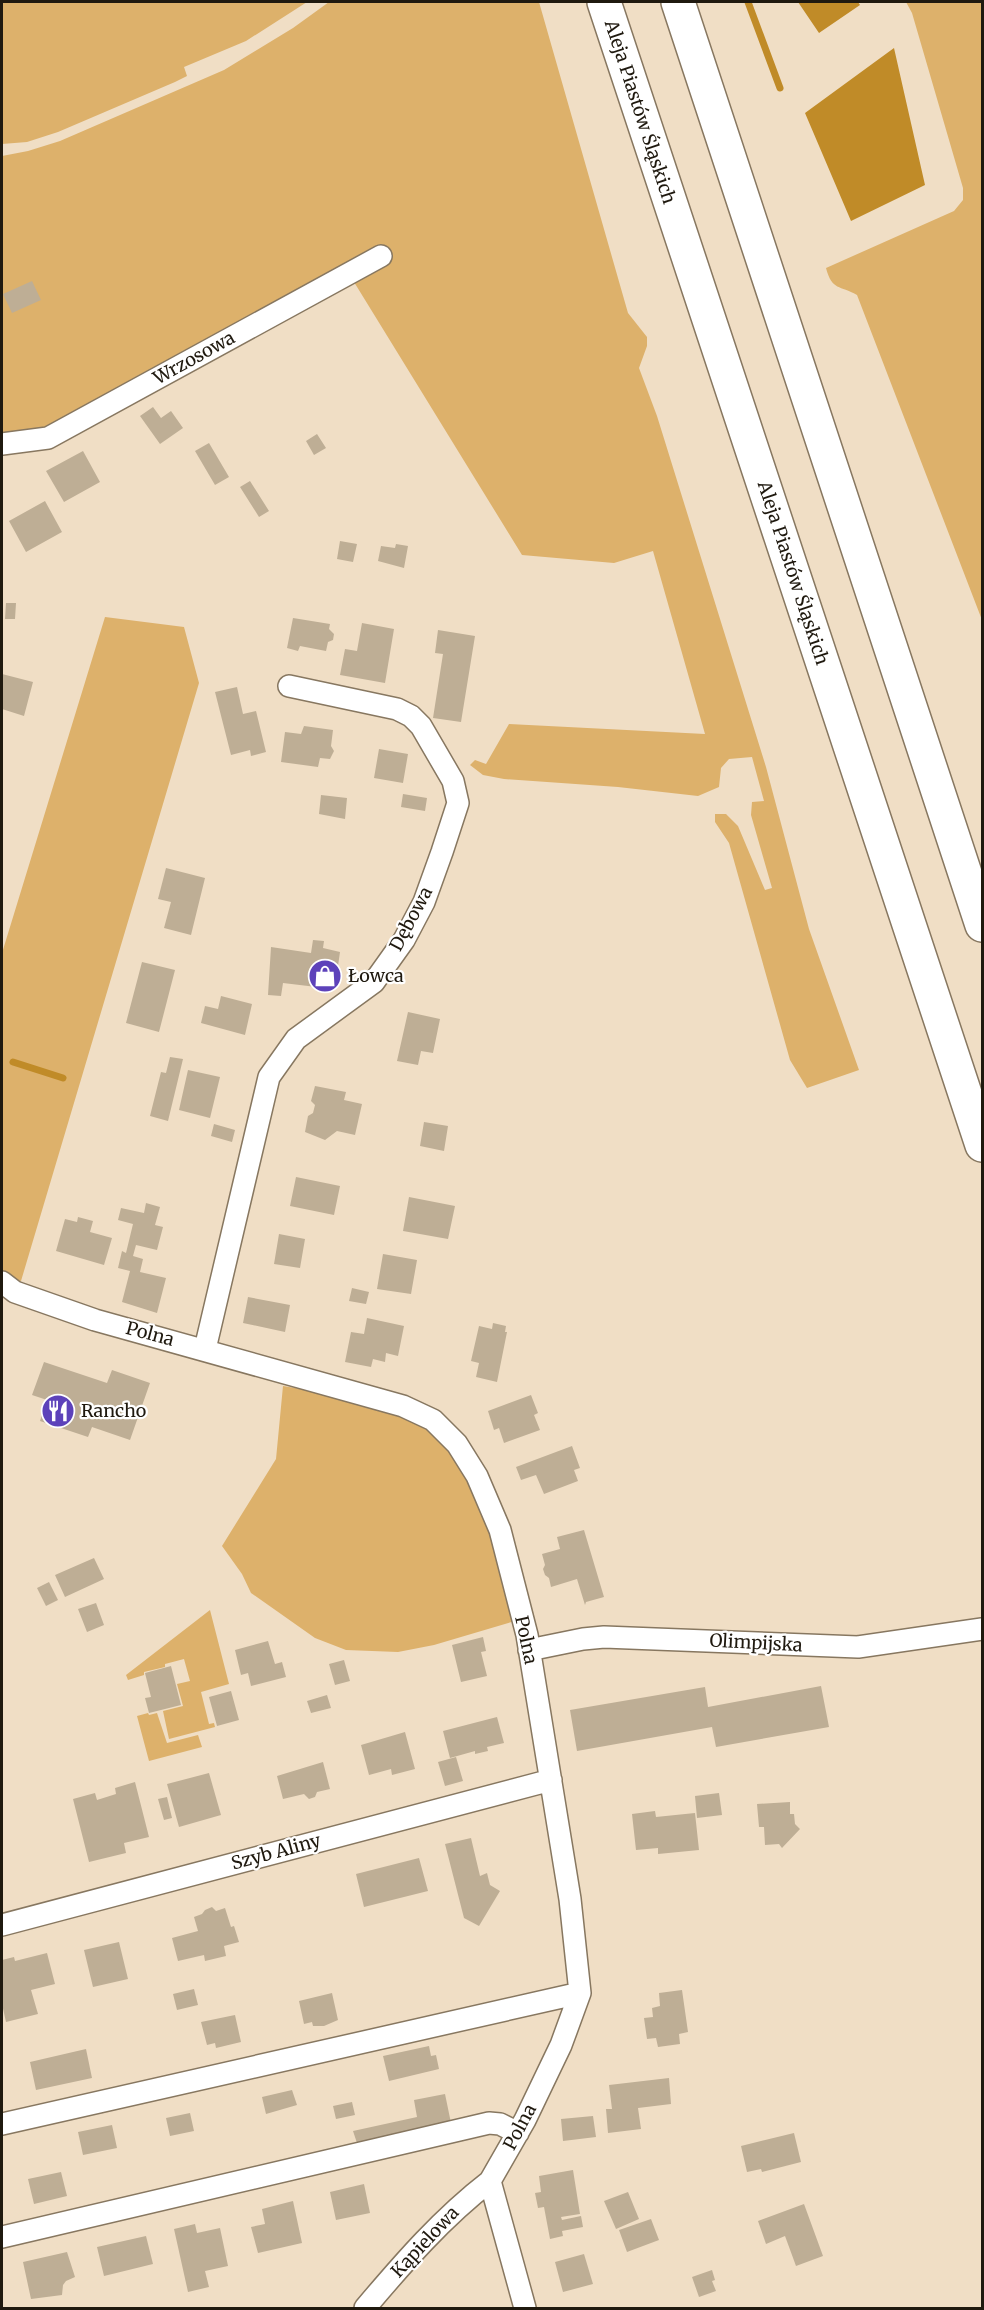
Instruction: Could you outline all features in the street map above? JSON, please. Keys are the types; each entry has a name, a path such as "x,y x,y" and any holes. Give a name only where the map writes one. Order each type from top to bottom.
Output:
{"highway":[{"name":"Aleja Piastów Śląskich","path":"604,2 982,1144"},
{"path":"678,2 982,926"}],"street":[{"name":"Wrzosowa","path":"2,444 48,438 381,256"},
{"name":"Dębowa","path":"205,1349 269,1077 296,1039 374,982 405,940 424,902 458,803 453,781 421,726 411,716 398,709 290,686"},
{"name":"Polna","path":"2,1282 15,1292 95,1320 404,1406 433,1420 457,1444 477,1476 500,1530 529,1650 570,1899 580,1993 561,2045 518,2133 490,2181"},
{"name":"Olimpijska","path":"529,1650 576,1640 604,1637 858,1647 982,1629"},
{"name":"Szyb Aliny","path":"2,1925 551,1780"},
{"path":"2,2124 580,1993"},
{"path":"2,2237 489,2123 500,2124 518,2133"},
{"path":"490,2181 525,2308"},
{"name":"Kąpielowa","path":"365,2308 422,2241 464,2201 490,2181"}],"shaded area":[{"path":"2,2 307,2 246,41 184,67 187,76 175,82 58,132 27,142 2,144"},
{"path":"329,2 539,2 628,313 647,337 647,346 639,368 657,416 766,767 809,929 859,1070 807,1088 790,1060 729,843 715,822 715,814 726,814 738,826 765,890 772,888 751,815 752,802 764,801 752,757 729,759 721,768 719,787 698,796 618,787 504,779 483,775 470,765 475,760 486,764 509,724 705,734 653,551 614,563 522,555 354,282 186,375 174,361 55,427 2,438 2,156 60,141 224,70 293,28"},
{"path":"798,2 858,2 860,5 819,33"},
{"path":"906,2 981,2 982,7 982,620 857,295 834,284 826,268 954,211 963,200 963,188 912,13"},
{"path":"894,48 925,185 851,221 805,113"},
{"path":"105,617 184,627 199,683 21,1281 11,1278 2,1270 2,953"},
{"path":"283,1386 331,1394 374,1407 428,1427 444,1442 461,1467 494,1538 515,1621 434,1645 398,1652 346,1650 315,1638 251,1593 242,1574 222,1546 276,1459"},
{"path":"210,1610 229,1684 201,1692 209,1724 214,1723 215,1727 169,1739 163,1711 183,1706 177,1684 190,1681 184,1659 165,1664 165,1667 144,1672 144,1675 128,1680 126,1675"},
{"path":"148,1713 149,1715 157,1713 167,1743 198,1735 202,1747 149,1761 137,1716"}],"building":[{"path":"32,281 41,300 12,313 3,294"},
{"path":"153,407 161,418 171,411 183,428 160,444 140,416"},
{"path":"317,434 326,448 314,455 306,441"},
{"path":"209,443 229,477 215,485 195,451"},
{"path":"83,451 100,482 64,502 46,471"},
{"path":"250,481 269,511 259,517 240,487"},
{"path":"45,501 62,532 26,552 9,521"},
{"path":"340,541 357,544 353,562 337,559"},
{"path":"396,544 408,546 404,568 378,561 381,546 395,548"},
{"path":"6,603 16,603 15,619 5,619"},
{"path":"293,618 330,624 329,629 334,634 333,640 328,642 326,651 300,646 298,651 287,648"},
{"path":"362,623 394,629 385,683 340,675 345,649 357,651"},
{"path":"438,630 475,636 461,722 433,718 443,654 435,653"},
{"path":"2,674 33,682 24,716 2,709"},
{"path":"237,687 243,714 256,711 266,752 251,756 250,750 231,755 215,692"},
{"path":"304,726 333,730 331,746 334,751 330,759 320,758 318,767 281,762 285,732 301,734"},
{"path":"379,749 408,754 403,783 374,778"},
{"path":"403,794 427,798 425,811 401,807"},
{"path":"321,795 347,798 345,819 319,814"},
{"path":"166,868 205,878 191,935 164,928 171,902 158,899"},
{"path":"313,940 324,941 323,948 340,952 336,980 325,988 283,983 281,996 268,995 271,947 311,953"},
{"path":"142,962 175,970 159,1032 126,1023"},
{"path":"221,996 252,1004 245,1035 201,1023 205,1006 218,1009"},
{"path":"408,1012 440,1019 433,1053 421,1051 418,1065 397,1061"},
{"path":"170,1057 183,1059 168,1121 150,1116 161,1072 166,1073"},
{"path":"188,1070 220,1077 210,1118 179,1110"},
{"path":"315,1086 346,1092 344,1100 362,1104 355,1135 337,1131 325,1140 305,1132 308,1116 313,1113 315,1105 311,1101"},
{"path":"424,1122 448,1126 444,1151 420,1146"},
{"path":"214,1124 235,1130 232,1142 211,1136"},
{"path":"296,1177 340,1186 334,1215 290,1206"},
{"path":"409,1197 455,1206 448,1239 403,1231"},
{"path":"146,1203 160,1207 155,1225 163,1227 157,1250 136,1245 133,1256 143,1259 140,1272 166,1278 157,1313 122,1302 130,1271 118,1268 122,1251 126,1253 133,1224 118,1220 121,1208 144,1213"},
{"path":"78,1217 93,1221 90,1232 112,1238 104,1265 56,1251 65,1219 77,1222"},
{"path":"279,1234 305,1239 300,1268 274,1264"},
{"path":"383,1254 417,1260 411,1294 377,1289"},
{"path":"352,1288 369,1292 366,1304 349,1301"},
{"path":"248,1297 290,1305 285,1332 243,1323"},
{"path":"367,1318 404,1326 398,1356 386,1353 385,1362 373,1359 371,1367 345,1362 351,1332 364,1334"},
{"path":"493,1323 506,1326 505,1332 507,1332 497,1382 476,1377 479,1363 471,1361 479,1326 492,1329"},
{"path":"44,1362 107,1383 112,1370 150,1383 130,1440 92,1427 88,1437 40,1421 47,1400 32,1395"},
{"path":"531,1395 538,1413 534,1415 540,1430 504,1443 499,1428 494,1430 488,1411"},
{"path":"572,1446 580,1468 574,1470 578,1481 544,1494 536,1475 521,1480 516,1467"},
{"path":"584,1530 604,1597 586,1602 585,1605 577,1579 551,1587 549,1578 543,1569 545,1565 542,1554 560,1549 557,1537"},
{"path":"94,1558 104,1579 65,1597 55,1575"},
{"path":"49,1582 58,1600 46,1606 37,1588"},
{"path":"96,1603 104,1625 87,1632 78,1609"},
{"path":"483,1637 486,1651 481,1652 487,1676 461,1682 452,1645"},
{"path":"268,1641 275,1664 282,1662 286,1677 251,1686 248,1673 241,1675 235,1650"},
{"path":"344,1660 350,1681 335,1685 329,1664"},
{"path":"171,1666 181,1705 149,1713 145,1698 151,1697 145,1673"},
{"path":"821,1686 829,1727 716,1747 712,1727 577,1751 570,1710 705,1687 708,1707"},
{"path":"231,1691 239,1720 217,1726 209,1697"},
{"path":"327,1695 331,1708 311,1713 307,1701"},
{"path":"497,1717 504,1743 487,1747 488,1751 475,1754 475,1751 450,1758 443,1731"},
{"path":"405,1732 415,1769 392,1775 391,1769 369,1775 361,1745"},
{"path":"456,1757 463,1781 445,1786 438,1762"},
{"path":"323,1762 330,1789 317,1792 315,1797 309,1799 304,1794 283,1799 277,1776"},
{"path":"209,1773 221,1815 179,1827 167,1784"},
{"path":"135,1782 149,1837 124,1843 126,1853 89,1862 73,1799 95,1793 97,1800 116,1794 115,1788"},
{"path":"719,1793 722,1815 697,1818 695,1796"},
{"path":"167,1797 172,1818 164,1820 158,1799"},
{"path":"790,1802 790,1814 794,1814 795,1824 800,1829 782,1848 779,1844 765,1845 764,1827 759,1827 757,1804"},
{"path":"655,1811 656,1817 695,1813 699,1850 658,1854 658,1848 636,1850 632,1814"},
{"path":"471,1838 480,1876 487,1873 490,1885 500,1891 479,1926 464,1918 445,1844"},
{"path":"419,1858 428,1891 364,1907 356,1874"},
{"path":"212,1907 216,1911 225,1908 239,1942 224,1946 226,1956 205,1961 204,1955 178,1961 172,1938 198,1931 194,1917"},
{"path":"119,1942 128,1979 93,1987 84,1950"},
{"path":"47,1953 55,1984 31,1990 38,2014 6,2022 2,2004 2,1960 14,1957 15,1961"},
{"path":"194,1989 198,2005 177,2010 173,1994"},
{"path":"682,1990 688,2032 679,2034 680,2044 658,2047 656,2038 647,2039 644,2018 653,2017 652,2008 660,2006 659,1993"},
{"path":"332,1993 338,2020 324,2026 313,2026 312,2022 304,2024 299,2001"},
{"path":"235,2015 241,2042 216,2048 215,2043 207,2045 201,2022"},
{"path":"429,2046 431,2056 436,2055 439,2069 389,2081 383,2056"},
{"path":"86,2049 92,2078 36,2090 30,2062"},
{"path":"669,2078 671,2104 638,2108 641,2129 608,2133 606,2109 612,2109 609,2085"},
{"path":"292,2090 297,2105 266,2114 262,2097"},
{"path":"445,2094 451,2123 357,2143 353,2131 417,2117 414,2100"},
{"path":"352,2102 355,2115 336,2119 333,2106"},
{"path":"190,2113 194,2131 170,2136 166,2118"},
{"path":"593,2116 596,2137 563,2141 561,2119"},
{"path":"112,2125 117,2148 83,2155 78,2132"},
{"path":"794,2133 801,2162 762,2172 761,2169 747,2172 741,2146"},
{"path":"573,2170 580,2214 561,2217 562,2220 581,2216 583,2227 562,2231 563,2236 550,2239 544,2207 538,2208 535,2193 541,2192 539,2176"},
{"path":"61,2172 67,2196 34,2204 28,2179"},
{"path":"364,2184 370,2213 336,2220 330,2192"},
{"path":"628,2192 639,2219 616,2229 604,2201"},
{"path":"293,2201 302,2243 258,2253 251,2227 265,2224 262,2209"},
{"path":"804,2204 823,2256 796,2266 785,2236 766,2244 758,2221"},
{"path":"651,2219 659,2240 627,2252 619,2230"},
{"path":"195,2224 197,2233 220,2228 228,2266 205,2271 209,2287 188,2292 174,2229"},
{"path":"146,2236 153,2264 104,2276 97,2247"},
{"path":"67,2252 75,2277 63,2285 62,2295 31,2299 23,2262"},
{"path":"584,2254 593,2284 563,2292 555,2262"},
{"path":"712,2270 715,2280 712,2281 716,2291 699,2297 692,2277"}],"waterway":[{"path":"748,2 780,88"},
{"path":"13,1062 63,1078"}],"place":[{"name":"Łowca","path":"325,976"},
{"name":"Rancho","path":"58,1411"}]}
